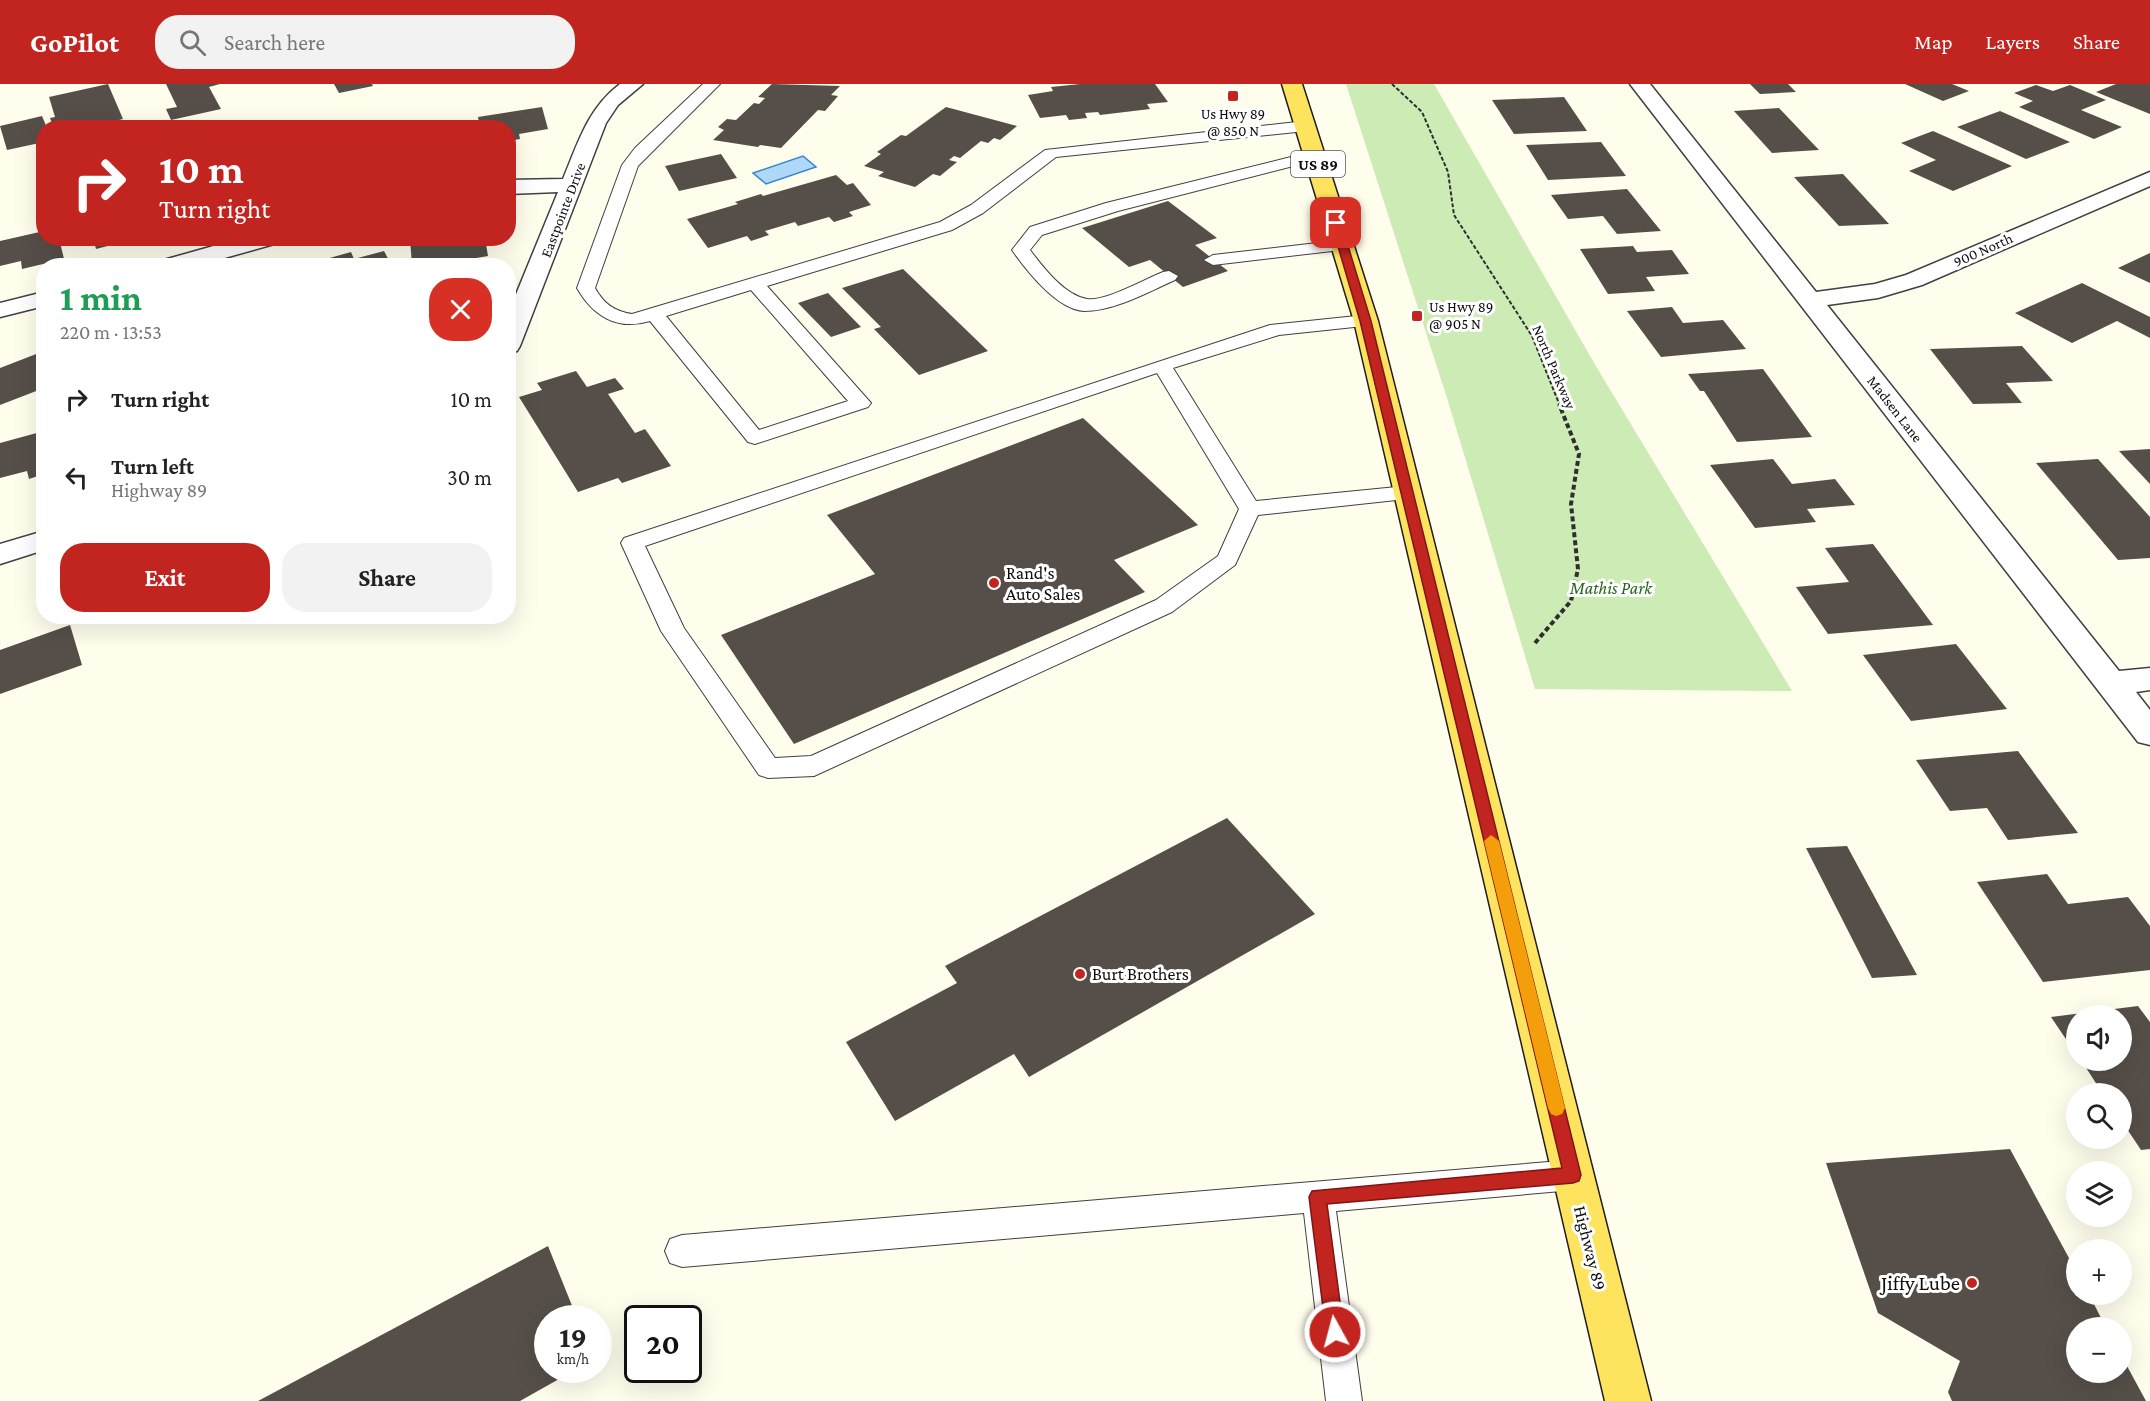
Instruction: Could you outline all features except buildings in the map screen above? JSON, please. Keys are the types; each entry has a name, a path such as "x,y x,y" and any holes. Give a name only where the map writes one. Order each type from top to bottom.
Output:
{"main road":[{"name":"Highway 89","path":"1292,84 1365,321 1628,1401"}],"street":[{"name":"Eastpointe Drive","path":"516,326 602,113 610,101 633,84"},
{"name":"Madsen Lane","path":"1640,84 2150,733"},
{"name":"900 North","path":"1809,300 1878,291 1914,280 2150,178"},
{"path":"516,187 573,184"},
{"path":"197,258 241,246"},
{"path":"0,310 36,301"},
{"path":"0,554 36,543"},
{"path":"2110,683 2150,679"}],"lane":[{"path":"712,84 630,165 586,288 595,306 608,315 633,320 946,226 977,209 1051,153 1306,126"},
{"path":"1169,276 1112,300 1084,305 1049,286 1021,250 1036,231 1245,171 1315,156"},
{"path":"1213,260 1343,245"},
{"path":"654,314 755,438 861,403 755,284"},
{"path":"1250,509 1227,560 1164,606 814,766 768,768 673,631 632,543 1162,365 1277,329 1365,321"},
{"path":"1162,365 1250,509"},
{"path":"1250,509 1407,493"},
{"path":"681,1251 1573,1175"},
{"path":"1318,1197 1344,1401 1333,1401"}],"path":[{"name":"North Parkway","path":"1392,84 1422,112 1448,172 1454,215 1532,336 1579,454 1572,504 1578,569 1571,601 1535,643"}],"green space":[{"name":"Mathis Park","path":"1346,84 1434,84 1597,368 1792,691 1535,689 1447,398"}],"water":[{"path":"803,156 816,167 766,184 753,173"}],"slow traffic":[{"path":"1491,841 1556,1108"}],"place":[{"name":"Us Hwy 89 @ 850 N","path":"1233,96"},
{"name":"Us Hwy 89 @ 905 N","path":"1417,316"},
{"name":"Rand's Auto Sales","path":"994,583"},
{"name":"Burt Brothers","path":"1080,974"},
{"name":"Jiffy Lube","path":"1972,1283"}],"route":[{"path":"1335,1332 1318,1197 1573,1175 1365,321 1336,223"}]}
